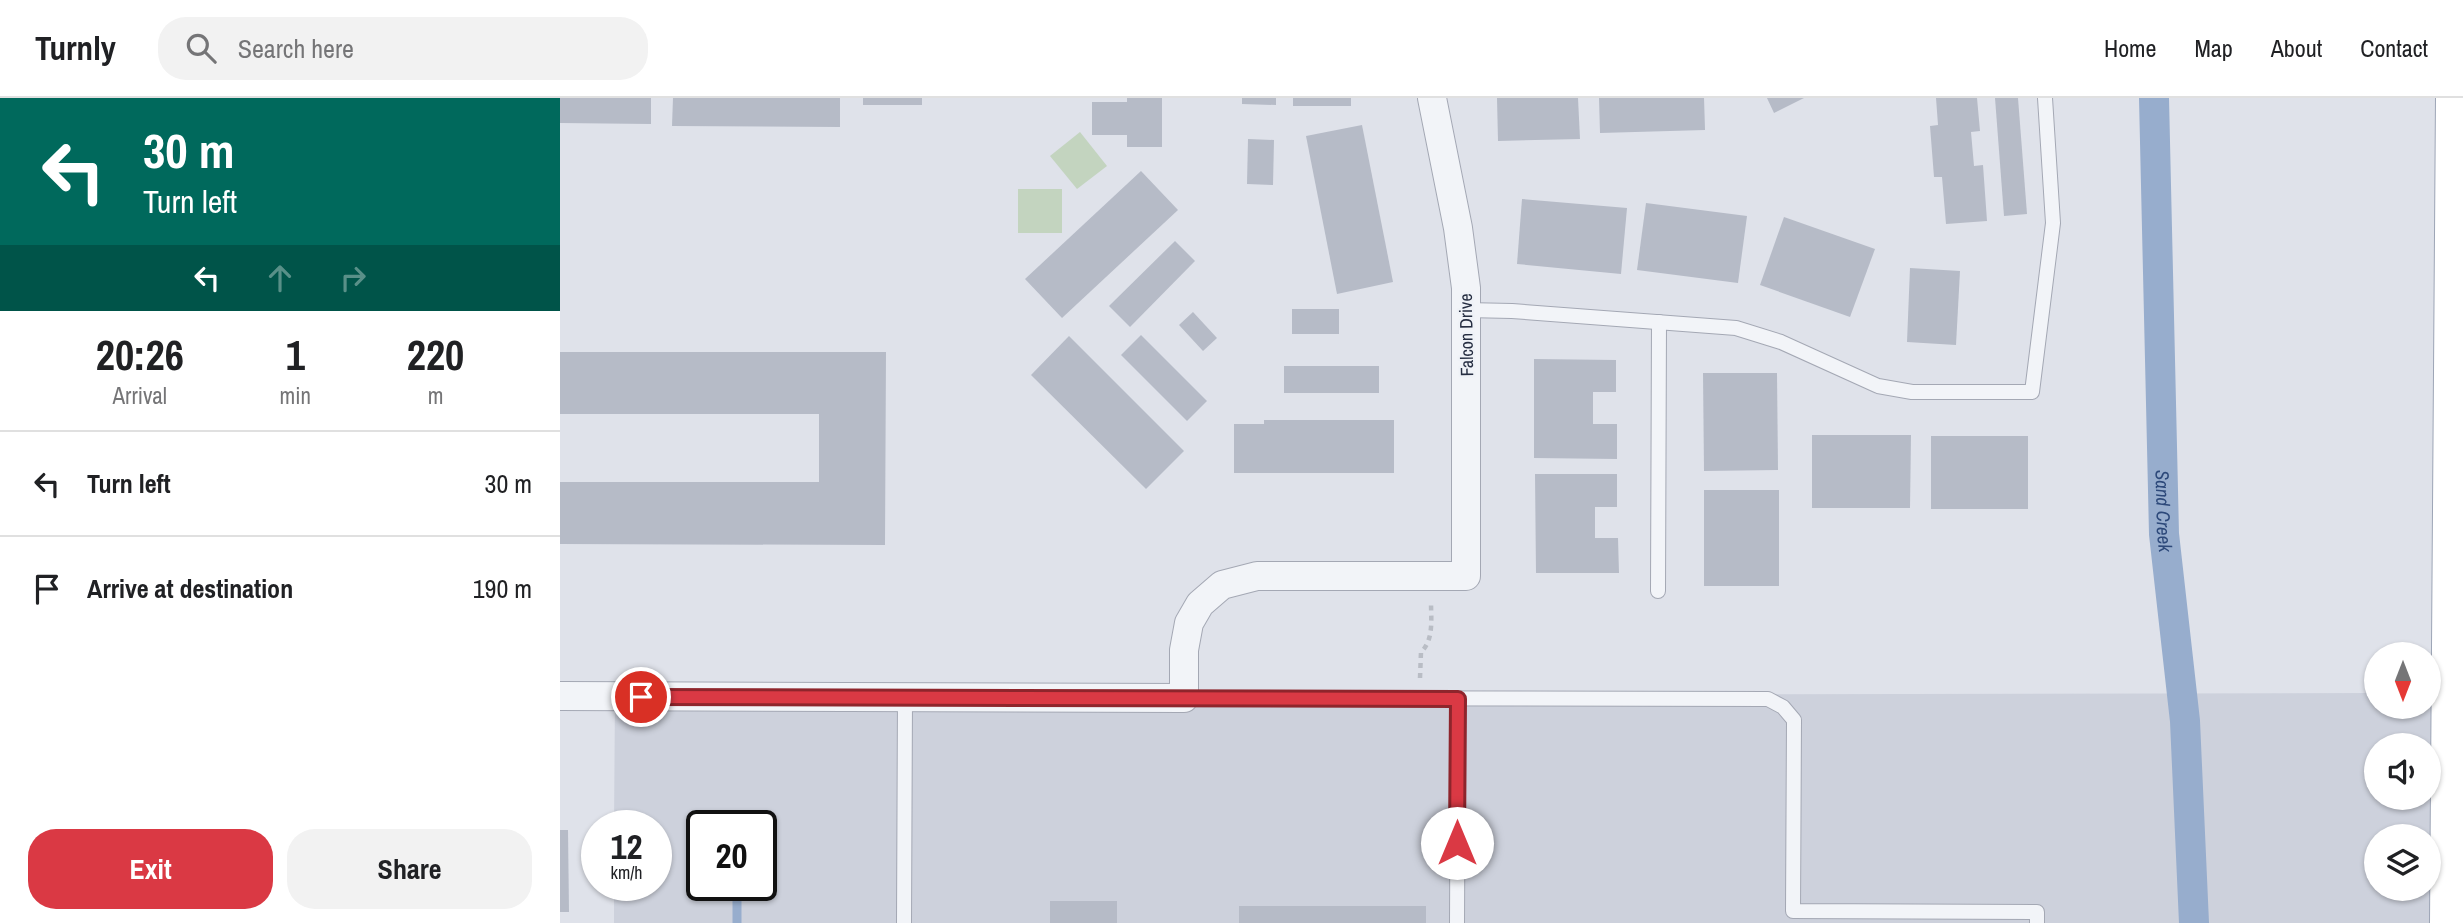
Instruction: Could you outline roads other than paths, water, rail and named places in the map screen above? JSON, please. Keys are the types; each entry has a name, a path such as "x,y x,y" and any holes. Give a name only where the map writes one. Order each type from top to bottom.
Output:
{"main road":[{"path":"2449,923 2458,307 2455,98"}],"street":[{"name":"Falcon Drive","path":"1184,698 1184,650 1189,623 1200,604 1222,585 1257,576 1465,576 1466,310 1458,228 1432,98"},
{"path":"560,696 1184,698"}],"lane":[{"path":"1466,310 1512,310 1736,328 1781,342 1878,386 1912,392 2032,392 2053,223 2045,98"},
{"path":"1658,591 1659,322"},
{"path":"904,923 905,697"},
{"path":"1184,698 1768,699 1783,707 1794,720 1793,911 2037,912 2037,923"},
{"path":"1457,923 1458,699"}],"waterway":[{"name":"Sand Creek","path":"2154,98 2164,534 2185,721 2194,923"},
{"path":"737,901 737,923"}]}
